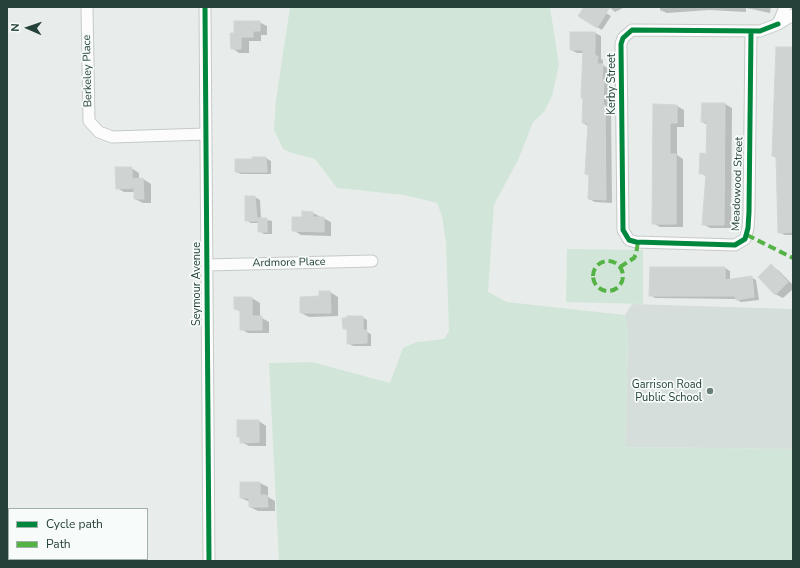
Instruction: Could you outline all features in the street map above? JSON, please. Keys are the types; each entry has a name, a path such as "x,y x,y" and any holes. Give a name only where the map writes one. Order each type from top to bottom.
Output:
{"street":[{"name":"Berkeley Place","path":"88,7 89,121 99,132 112,137 206,134"},
{"name":"Seymour Avenue","path":"205,7 210,561"},
{"path":"778,24 785,7"},
{"path":"778,24 793,15"},
{"name":"Kerby Street","path":"626,236 623,230 621,44 623,38 632,30 751,31 768,29 778,24"},
{"name":"Meadowood Street","path":"626,236 629,240 636,242 735,245 745,239 748,228 749,212 751,31"},
{"name":"Ardmore Place","path":"207,264 372,261"}],"shaded area":[{"name":"Garrison Road Public School","path":"632,304 793,309 793,449 625,447 628,334 625,315"}],"green space":[{"path":"290,7 550,7 559,65 552,96 544,112 533,122 519,158 494,205 488,292 507,302 625,315 628,334 625,447 793,449 793,561 279,561 269,363 312,362 390,383 403,348 417,342 444,339 449,331 446,242 442,216 437,203 405,195 337,188 315,159 283,149 274,130 276,100"},
{"path":"567,249 643,250 643,304 566,302"}],"building":[{"path":"584,7 610,7 597,28 578,16"},
{"path":"234,21 260,21 260,31 253,31 253,37 241,37 241,49 231,49 230,33 234,33"},
{"path":"570,32 595,32 595,56 598,56 597,64 603,64 602,80 604,80 603,105 605,105 606,200 588,199 589,175 585,174 588,123 582,123 583,98 581,98 583,50 570,50"},
{"path":"776,47 793,47 793,232 778,233 776,156 772,156"},
{"path":"702,103 725,103 724,225 702,225 706,174 699,174 700,153 706,154 707,122 701,122"},
{"path":"653,104 677,105 677,123 670,123 670,154 676,154 676,224 652,224"},
{"path":"252,157 266,157 267,172 235,172 235,159 253,159"},
{"path":"115,167 132,167 132,179 143,178 144,199 134,199 134,188 116,189"},
{"path":"245,196 255,196 257,221 245,221"},
{"path":"302,211 313,212 313,217 324,217 324,232 292,231 292,217 302,217"},
{"path":"258,218 267,218 267,232 258,232"},
{"path":"771,264 788,282 775,295 758,277"},
{"path":"650,267 725,267 725,280 752,276 754,297 736,300 735,296 649,296"},
{"path":"319,291 330,291 331,313 300,313 300,297 319,296"},
{"path":"234,297 252,297 252,316 262,316 262,330 240,330 240,310 234,309"},
{"path":"347,316 363,316 363,330 367,330 367,343 347,344 347,329 343,329 342,318 347,318"},
{"path":"237,420 259,420 259,442 240,443 240,437 237,437"},
{"path":"240,482 260,482 260,495 267,495 268,507 249,507 249,498 240,498"}],"marked path":[{"path":"747,235 793,258"},
{"path":"620,267 634,258 638,242"},
{"path":"608,261 619,265 623,276 619,287 608,291 597,287 593,276 597,265 608,261"}],"cycle path":[{"path":"205,7 209,561"},
{"path":"751,31 749,212 748,228 745,239 735,245 636,242 629,240 623,230 621,44 623,38 632,30 760,31 778,24"}],"place":[{"name":"Garrison Road Public School","path":"710,391"}]}
